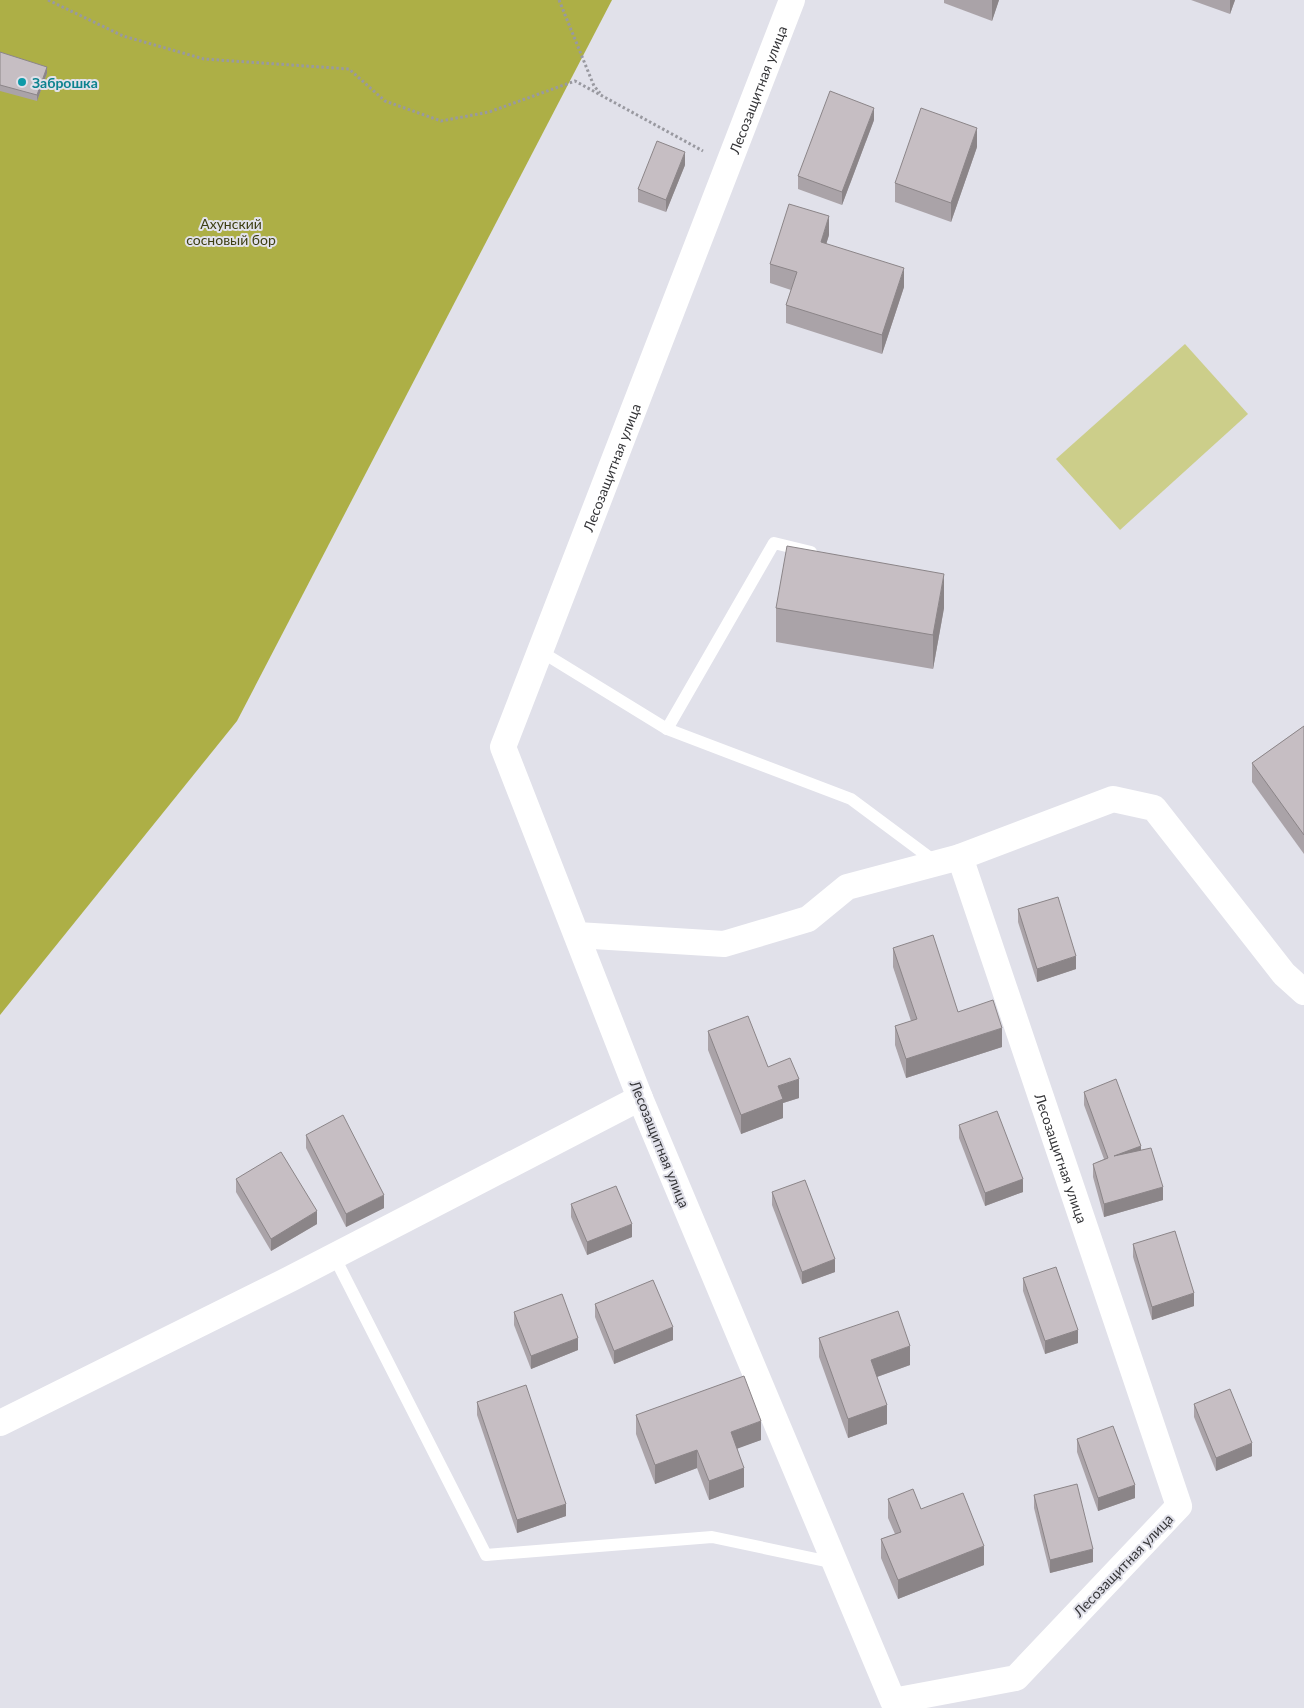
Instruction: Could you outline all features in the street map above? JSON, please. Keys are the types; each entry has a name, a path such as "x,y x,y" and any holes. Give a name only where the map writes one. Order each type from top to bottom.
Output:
{"street":[{"name":"Лесозащитная улица","path":"792,0 503,746 640,1098 893,1705 1016,1678 1180,1506 948,860"},
{"path":"577,935 724,944 808,919 848,887 948,860 1113,799 1154,808 1284,974 1304,992"},
{"path":"0,1423 334,1256 640,1098"}],"lane":[{"path":"667,729 774,543 820,554"},
{"path":"540,651 667,729 852,799 948,860"},
{"path":"334,1256 486,1555 712,1537 835,1563"}],"path":[{"path":"48,0 123,36 204,60 348,69 385,101 441,121 489,112 575,81 728,165"},
{"path":"559,0 594,86 602,96"}],"green space":[{"name":"Ахунский сосновый бор","path":"0,0 612,0 237,721 0,1015"},
{"path":"1185,344 1248,414 1120,530 1056,459"}],"building":[{"name":"Заброшка","path":"0,52 47,67 37,95 0,85"},
{"path":"830,91 874,108 842,192 798,176"},
{"path":"921,108 977,128 951,203 895,183"},
{"path":"657,141 685,152 666,200 638,189"},
{"path":"789,204 829,216 821,242 904,268 882,335 786,305 797,272 770,264"},
{"path":"787,546 944,574 933,635 776,608"},
{"path":"1304,726 1304,835 1252,763"},
{"path":"1058,897 1076,956 1037,969 1018,909"},
{"path":"933,935 958,1012 993,1000 1002,1028 906,1059 895,1026 917,1019 893,948"},
{"path":"748,1016 768,1067 790,1058 799,1079 778,1086 783,1099 741,1115 708,1031"},
{"path":"1116,1079 1141,1146 1114,1156 1151,1148 1163,1187 1104,1204 1093,1164 1108,1158 1084,1092"},
{"path":"997,1111 1023,1179 985,1193 959,1125"},
{"path":"343,1115 384,1195 346,1214 306,1135"},
{"path":"281,1152 317,1211 271,1239 236,1179"},
{"path":"805,1180 835,1259 802,1272 772,1192"},
{"path":"616,1186 632,1224 587,1242 571,1204"},
{"path":"1175,1231 1194,1293 1152,1307 1133,1244"},
{"path":"1056,1267 1078,1330 1045,1341 1023,1278"},
{"path":"653,1280 673,1327 614,1351 595,1304"},
{"path":"562,1294 578,1338 531,1356 514,1312"},
{"path":"898,1311 910,1346 871,1360 887,1405 848,1419 819,1338"},
{"path":"744,1376 761,1421 731,1432 744,1468 709,1481 697,1450 655,1465 636,1415"},
{"path":"526,1385 566,1504 517,1520 477,1402"},
{"path":"1230,1389 1252,1443 1216,1458 1194,1404"},
{"path":"1113,1426 1135,1485 1098,1498 1077,1439"},
{"path":"1077,1484 1093,1549 1050,1560 1034,1495"},
{"path":"913,1489 921,1509 963,1493 984,1546 898,1580 881,1539 901,1532 888,1499"}],"place":[{"name":"Заброшка","path":"22,82"}]}
